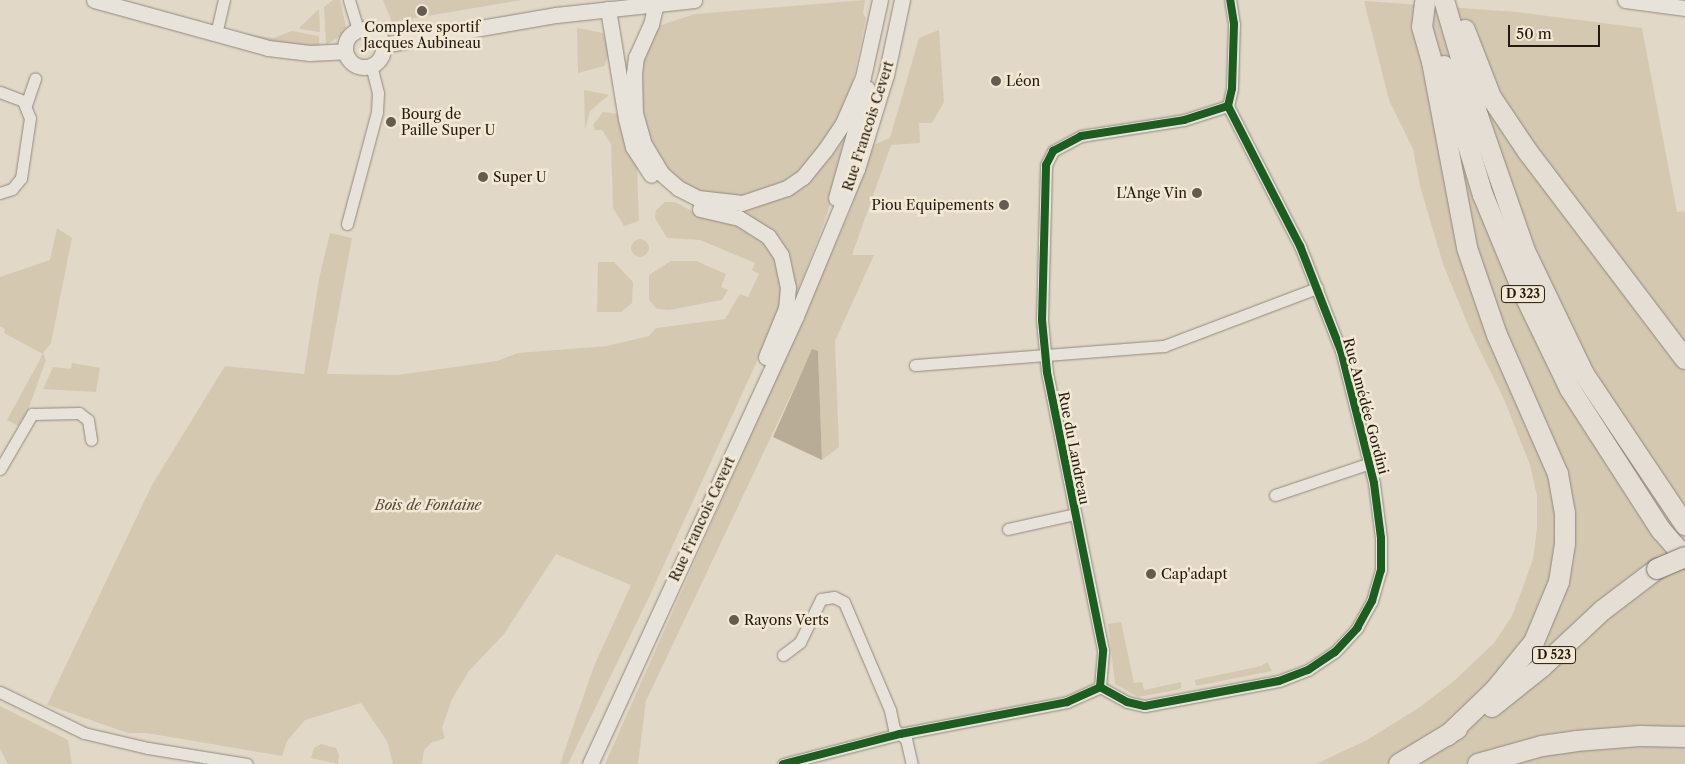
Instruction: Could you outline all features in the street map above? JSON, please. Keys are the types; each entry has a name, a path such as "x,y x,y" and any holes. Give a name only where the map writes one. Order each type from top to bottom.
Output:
{"highway":[{"path":"1447,736 1495,690 1534,642 1559,582 1565,544 1565,512 1554,465 1497,335 1467,248 1432,62 1422,27 1434,1 1460,16 1491,97 1528,152 1685,359"},
{"name":"D 323","path":"1434,1 1478,116 1525,251 1584,374 1685,525"},
{"name":"D 323","path":"1434,1 1483,195 1524,294 1570,389 1661,530 1685,558"},
{"name":"D 523","path":"1399,764 1494,706 1542,667 1602,610 1657,569 1685,558"},
{"path":"1478,764 1542,746 1576,741 1640,736 1685,737"}],"street":[{"path":"94,0 119,3 216,34 296,52 345,51"},
{"path":"216,34 224,0"},
{"path":"349,0 358,30"},
{"path":"382,45 608,9 694,0"},
{"path":"1230,0 1234,24"},
{"path":"1228,106 1232,88 1234,24 1239,0"},
{"path":"1625,0 1685,8"},
{"path":"656,4 634,73 635,114 644,144 662,174 678,188 698,198 719,203 742,203 771,196 787,188 816,163 855,98 889,5"},
{"name":"Rue Francois Cevert","path":"590,763 755,404 857,170 886,75 889,5"},
{"path":"608,9 626,119 642,163 672,196 698,208 739,218 768,236 781,255 788,287 786,308 762,367 755,404"},
{"path":"358,30 374,32 382,45 381,56 371,65 355,65 345,51 348,37 358,30"},
{"path":"346,224 378,112 378,93 371,65"},
{"path":"0,193 16,186 22,174 30,118 26,105 35,78"},
{"path":"0,92 26,105"},
{"name":"Rue Amédée Gordini","path":"1100,687 1133,704 1145,706 1279,681 1308,670 1335,652 1357,628 1372,601 1381,570 1381,538 1370,463 1341,351 1297,241 1228,106"},
{"name":"Rue du Landreau","path":"1100,687 1103,650 1075,514 1046,355 1042,320 1046,165 1053,151 1081,136 1184,120 1228,106"},
{"path":"915,365 1164,346 1317,288"},
{"path":"0,469 28,418 36,413 83,414 89,424 91,440"},
{"name":"Rue Amédée Gordini","path":"1275,495 1370,463"},
{"name":"Rue du Landreau","path":"1008,529 1075,514"},
{"path":"783,655 800,642 822,599 834,597 844,602 890,710 894,729 906,739 912,764"},
{"path":"783,764 900,734 1067,702 1100,687"},
{"path":"0,692 84,733 157,749 247,764"}],"green space":[{"path":"333,0 340,0 346,27 342,35 326,45 324,7"},
{"name":"Complexe sportif Jacques Aubineau","path":"383,0 522,0 392,22"},
{"path":"865,0 863,14 866,18 848,105 812,163 767,194 717,198 684,185 657,159 643,125 640,61 658,26 695,14"},
{"path":"1364,1 1517,12 1642,28 1677,212 1685,211 1685,764 1316,764 1367,740 1420,707 1454,681 1494,643 1511,618 1523,587 1533,559 1537,528 1537,496 1530,465 1504,399 1471,332 1443,264 1420,186 1413,149 1389,100"},
{"path":"319,9 320,32 300,29 300,27"},
{"path":"577,28 603,33 610,51 604,66 578,73"},
{"path":"939,30 944,102 932,123 919,123 920,143 891,145 852,255 874,255 835,341 839,447 822,460 818,351 812,350 646,701 638,764 605,764 850,211 873,145 890,138 919,38"},
{"path":"292,31 319,36 319,46 281,44 236,32 273,38"},
{"path":"584,90 609,95 590,111 585,130"},
{"path":"603,112 618,114 637,165 639,221 624,226 613,208 611,144 602,130 595,130 593,125"},
{"path":"847,125 854,129 824,223 798,291 794,292 791,266 729,210 781,197"},
{"name":"Bois de Fontaine","path":"665,202 675,202 692,211 736,221 763,239 778,264 782,280 779,313 650,595 568,764 560,764 594,666 631,585 556,554 504,634 469,671 452,699 442,728 445,738 431,743 424,750 422,764 393,764 387,741 361,703 305,720 287,741 282,756 146,733 128,733 47,705 152,485 225,366 304,374 319,279 330,233 352,238 327,374 398,375 497,361 518,353 607,346 649,336 656,328 725,319 740,294 748,297 759,274 752,270 755,263 700,240 667,238 655,218 656,210"},
{"path":"57,228 72,238 51,343 43,353 46,360 28,410 18,426 7,420 43,354 4,333 5,329 0,326 0,277 50,260"},
{"path":"640,239 646,242 649,248 646,254 640,257 634,254 631,248 634,242"},
{"path":"671,261 696,261 726,274 721,287 728,290 722,300 669,310 657,309 649,300 649,275"},
{"path":"598,262 614,262 633,282 632,303 621,312 597,312"},
{"path":"72,363 100,368 96,392 43,389 53,367 71,369"},
{"path":"1121,622 1134,683 1142,682 1144,690 1181,682 1181,689 1138,697 1115,684 1108,624"},
{"path":"1267,662 1272,671 1196,686 1195,680 1261,666"},
{"path":"0,706 68,740 72,764 8,764 0,749"},
{"path":"321,744 336,748 339,755 338,764 311,758 314,748"}],"shaded area":[{"path":"812,349 818,351 822,460 773,437"}],"cycle path":[{"path":"783,764 900,734 1067,702 1100,687 1103,650 1047,372 1042,320 1046,165 1053,151 1081,136 1184,120 1228,106 1232,88 1234,24 1230,0"},
{"path":"1100,687 1127,702 1145,706 1279,681 1308,670 1335,652 1357,628 1372,601 1381,570 1381,538 1374,483 1341,351 1300,246 1228,106"}],"place":[{"name":"Complexe sportif Jacques Aubineau","path":"422,11"},
{"name":"Léon","path":"996,81"},
{"name":"Bourg de Paille Super U","path":"391,122"},
{"name":"Super U","path":"483,177"},
{"name":"L'Ange Vin","path":"1197,193"},
{"name":"Piou Equipements","path":"1004,205"},
{"name":"Cap'adapt","path":"1151,574"},
{"name":"Rayons Verts","path":"734,620"}]}
